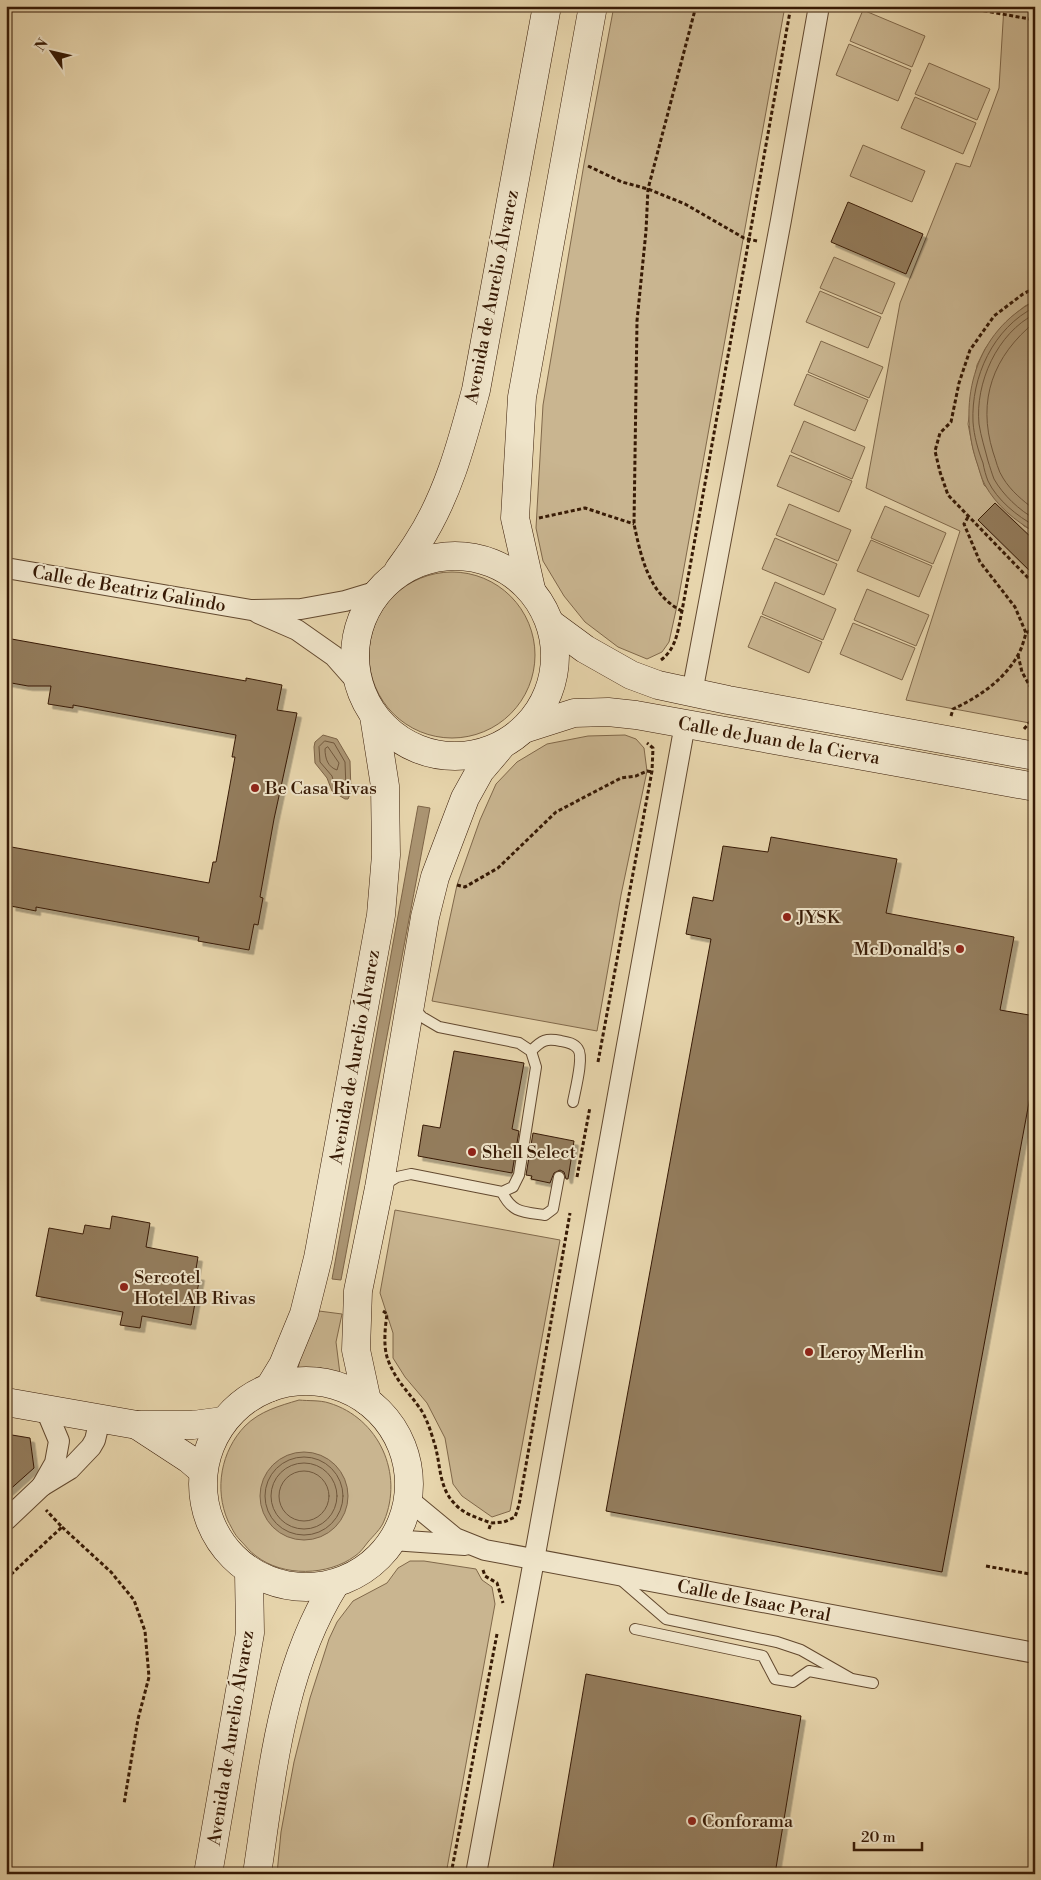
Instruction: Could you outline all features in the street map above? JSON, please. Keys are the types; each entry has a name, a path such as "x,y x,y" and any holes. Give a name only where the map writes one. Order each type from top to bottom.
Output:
{"main road":[{"name":"Avenida de Aurelio Álvarez","path":"357,682 357,631 365,610 419,541 437,508 460,448 476,390 547,6"},
{"path":"531,590 515,518 522,397 593,6"},
{"path":"368,1401 356,1350 358,1291 379,1188 426,917 435,877 465,798 480,772 502,745 524,729 543,705 554,674 551,624 531,590 508,569 475,557 427,559 387,582"},
{"name":"Calle de Juan de la Cierva","path":"551,624 585,649 643,680 692,694 1035,756"},
{"path":"357,682 374,716 397,739 412,747 440,756 474,754 502,745"},
{"name":"Calle de Juan de la Cierva","path":"524,729 574,713 608,712 636,714 1035,787"},
{"name":"Avenida de Aurelio Álvarez","path":"269,1388 283,1365 304,1314 318,1258 382,915 386,855 385,786 374,716"},
{"path":"313,1381 331,1384 350,1390 368,1401 388,1420 402,1444 409,1472 409,1500 401,1527 386,1551 365,1570 335,1584 309,1588 278,1585 249,1572 227,1553 212,1528 203,1501 203,1472 208,1451 223,1421 247,1399 269,1388 295,1382 313,1381"},
{"path":"6,1402 137,1425 193,1425 223,1421"},
{"path":"137,1425 189,1459 203,1472"},
{"name":"Avenida de Aurelio Álvarez","path":"208,1874 250,1633 249,1572"},
{"path":"257,1874 275,1758 286,1704 301,1652 324,1602 335,1584"}],"street":[{"path":"692,694 819,6"},
{"name":"Calle de Beatriz Galindo","path":"6,568 251,610 301,609 345,601 387,582"},
{"name":"Calle de Beatriz Galindo","path":"251,610 297,630 334,656 357,682"},
{"path":"476,1874 686,724"},
{"path":"37,1491 55,1463 58,1441 46,1410"},
{"path":"6,1520 37,1491 70,1469 92,1447 100,1419"},
{"name":"Calle de Isaac Peral","path":"409,1500 455,1538 480,1548"},
{"name":"Calle de Isaac Peral","path":"392,1540 436,1542 480,1548 616,1576 1035,1653"}],"lane":[{"path":"379,1188 397,1177 411,1174 502,1192 513,1187 519,1175 536,1067 530,1051 519,1043 438,1027 422,1017 412,1005"},
{"path":"530,1051 540,1042 549,1038 572,1043 579,1049 580,1058 573,1102"},
{"path":"502,1192 508,1204 522,1212 545,1215 553,1209 559,1178"},
{"path":"616,1576 666,1619 777,1642 801,1650 850,1678"},
{"path":"635,1629 763,1656 775,1679 793,1682 809,1671 873,1683"}],"path":[{"path":"690,612 682,611 656,590 647,572 639,548 634,524 637,321 648,189 696,6"},
{"path":"643,680 649,666 663,659 671,651 676,640 791,6"},
{"path":"958,6 1035,20"},
{"path":"584,164 622,182 648,189 685,204 744,238 758,241"},
{"path":"1035,288 1023,294 994,316 970,350 959,383 951,422 940,433 935,451 948,495 1035,586"},
{"path":"532,520 584,508 634,524"},
{"path":"951,716 953,709 995,684 1018,655 1026,632 1015,607 980,562 964,524 968,517"},
{"path":"1026,632 1035,628"},
{"path":"1018,655 1022,672 1035,695"},
{"path":"598,1064 652,772 652,748 636,729 636,714"},
{"path":"1024,729 1035,716"},
{"path":"452,884 465,887 498,868 556,812 621,778 636,776 647,771 659,773"},
{"path":"576,1180 590,1103"},
{"path":"357,1305 380,1310 387,1314 385,1332 387,1358 398,1382 420,1409 435,1443 439,1474 454,1504 471,1516 491,1523 504,1522 515,1518 519,1505 571,1209"},
{"path":"37,1491 62,1527 111,1572 134,1600 146,1631 150,1677 138,1719 124,1804"},
{"path":"491,1523 480,1548 482,1566 485,1576 497,1583 503,1602 501,1612"},
{"path":"6,1579 62,1527"},
{"path":"986,1566 1035,1575"},
{"path":"451,1874 497,1632"}],"shaded area":[{"path":"614,6 785,6 678,601 669,642 662,652 647,659 618,647 585,622 564,596 543,561 536,528 543,405 584,164"},
{"path":"1004,6 1035,6 1035,301 1025,306 1009,319 985,349 977,365 968,424 973,449 984,485 1024,526 1035,532 1035,724 906,700 960,531 866,488 900,303 956,163 970,167 999,88"},
{"path":"863,10 925,36 912,67 850,41"},
{"path":"849,44 911,70 898,101 836,75"},
{"path":"929,63 990,89 977,120 915,94"},
{"path":"915,97 976,123 963,154 901,128"},
{"path":"863,145 925,171 912,202 850,176"},
{"path":"834,257 895,283 882,314 820,288"},
{"path":"820,291 881,317 868,348 806,322"},
{"path":"821,341 883,367 869,398 808,372"},
{"path":"807,374 868,400 855,431 794,405"},
{"path":"804,421 865,447 852,479 791,452"},
{"path":"790,455 852,481 839,512 777,486"},
{"path":"789,504 851,530 838,561 776,535"},
{"path":"885,506 946,533 933,564 871,538"},
{"path":"775,538 837,564 824,595 762,569"},
{"path":"871,540 932,566 919,597 857,571"},
{"path":"444,572 460,572 484,578 511,596 529,623 535,655 529,687 511,714 484,732 460,738 444,738 420,732 399,719 388,708 375,687 369,663 369,647 375,623 388,602 399,591 420,578"},
{"path":"775,582 836,609 823,640 762,614"},
{"path":"867,589 929,615 916,646 854,620"},
{"path":"761,616 822,642 809,673 748,647"},
{"path":"853,623 915,648 902,680 840,654"},
{"path":"625,735 636,739 644,748 647,771 621,895 597,1031 432,1001 457,885 480,820 496,784 517,762 547,744 588,736"},
{"path":"395,1210 560,1240 510,1511 492,1517 462,1496 453,1484 445,1438 427,1403 405,1377 393,1358 393,1333 380,1293"},
{"path":"319,1311 342,1314 336,1342 340,1374 321,1368 298,1369 300,1359"},
{"path":"299,1400 329,1403 347,1410 362,1421 374,1435 383,1450 389,1467 391,1485 389,1503 383,1524 379,1530 355,1556 344,1563 319,1570 292,1571 279,1568 252,1553 232,1529 221,1496 222,1471 225,1459 230,1447 245,1426 257,1416 284,1404"},
{"path":"410,1561 424,1561 476,1569 482,1580 492,1587 495,1604 446,1874 277,1874 281,1832 294,1762 310,1698 329,1639 337,1622 353,1601 387,1583 398,1568"}],"water":[{"path":"1035,301 1035,532 1007,512 985,485 976,460 969,414 971,391 976,369 985,349 998,330 1015,314"},
{"path":"323,735 337,739 350,761 351,792 348,799 332,791 327,778 315,763 315,742"},
{"path":"418,806 430,808 341,1280 332,1279"},
{"path":"304,1452 321,1455 335,1465 345,1479 348,1496 345,1513 335,1527 321,1537 304,1540 287,1537 273,1527 263,1513 260,1496 263,1479 273,1465 287,1455"}],"building":[{"path":"848,202 923,234 906,274 831,242"},
{"path":"995,503 1035,541 1035,576 978,520"},
{"name":"Be Casa Rivas","path":"6,638 246,681 246,678 282,685 277,710 297,713 274,819 260,897 263,898 258,925 254,924 249,950 198,941 199,937 36,907 36,911 11,906 12,903 6,902 6,846 209,883 213,862 216,862 235,757 232,757 236,735 73,705 73,708 48,704 51,686 28,686 6,682"},
{"name":"Leroy Merlin","path":"771,837 897,859 886,913 1014,937 1000,1010 1035,1016 1035,1070 942,1572 606,1511 711,939 686,934 693,897 713,901 723,846 768,852"},
{"path":"454,1051 524,1063 512,1129 519,1131 512,1173 418,1156 423,1125 440,1128"},
{"path":"533,1133 574,1141 568,1179 566,1179 564,1172 560,1170 554,1173 550,1183 531,1179 532,1176 526,1175"},
{"path":"112,1216 150,1223 146,1247 198,1257 195,1275 200,1276 191,1325 142,1316 140,1328 120,1325 123,1312 36,1296 49,1228 83,1234 85,1225 110,1229"},
{"path":"6,1434 30,1438 34,1468 6,1493"},
{"path":"586,1674 801,1716 775,1874 552,1874"}],"place":[{"name":"Be Casa Rivas","path":"255,788"},
{"name":"JYSK","path":"787,917"},
{"name":"McDonald's","path":"960,949"},
{"name":"Shell Select","path":"472,1152"},
{"name":"Sercotel Hotel AB Rivas","path":"124,1287"},
{"name":"Leroy Merlin","path":"809,1352"},
{"name":"Conforama","path":"692,1821"}]}
